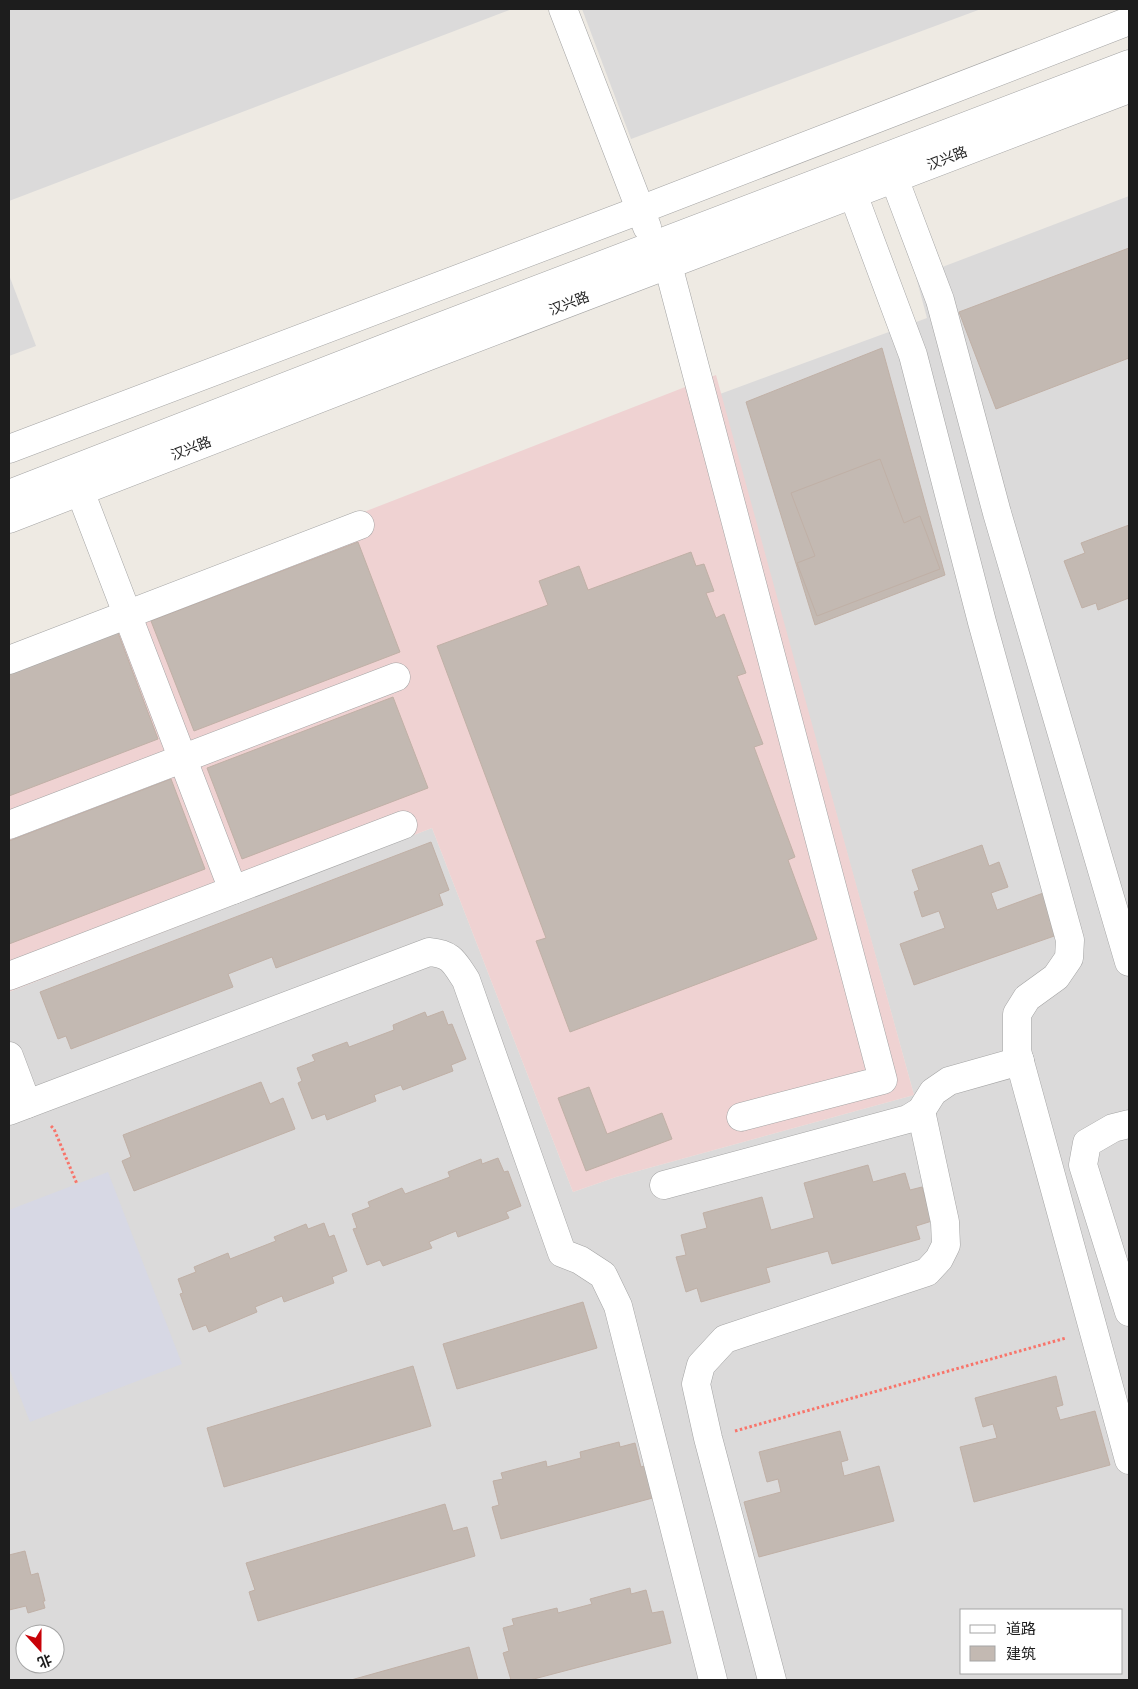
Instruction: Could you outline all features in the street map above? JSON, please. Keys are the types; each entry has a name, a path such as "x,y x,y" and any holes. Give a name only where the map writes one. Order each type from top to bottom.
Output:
{"street":[{"path":"563,9 640,210 661,255 883,1080 741,1118"},
{"path":"9,449 640,210 1129,21"},
{"name":"汉兴路","path":"9,519 1129,64"},
{"name":"汉兴路","path":"9,494 661,255 853,194 1129,89"},
{"path":"894,178 940,300 997,513 1129,962"},
{"path":"853,194 913,355 982,622 1070,940 1069,958 1056,977 1028,998 1017,1014 1017,1051 1129,1460"},
{"path":"80,491 233,890"},
{"path":"9,660 360,525"},
{"path":"9,825 396,677"},
{"path":"9,976 404,825"},
{"path":"9,1056 18,1107 429,952 439,953 452,959 466,980 562,1253 580,1260 603,1275 618,1306 713,1680"},
{"path":"664,1185 908,1119 921,1111 933,1092 949,1080 1020,1061"},
{"path":"772,1680 708,1438 696,1384 701,1365 726,1339 927,1272 939,1259 946,1245 945,1222 921,1111"},
{"path":"1129,1124 1113,1128 1087,1143 1083,1165 1129,1312"}],"path":[{"path":"18,1107 43,1116 54,1129 77,1184"},
{"path":"708,1438 1094,1330"}],"shaded area":[{"path":"9,9 512,9 9,201"},
{"path":"582,9 981,9 631,139"},
{"path":"1129,196 1129,1680 9,1680 9,992 432,828 573,1192 616,1177 914,1095 720,394 927,318 916,277"},
{"path":"9,275 36,346 9,356"},
{"path":"716,375 914,1095 616,1177 573,1192 432,828 9,992 9,650"},
{"path":"108,1172 182,1364 30,1422 9,1368 9,1210"}],"building":[{"path":"1129,248 1129,358 996,409 959,312"},
{"path":"882,348 945,575 815,625 746,402"},
{"path":"880,459 904,523 920,516 940,569 817,616 797,563 815,556 791,493"},
{"path":"1129,525 1129,598 1098,610 1096,603 1082,608 1064,561 1085,553 1081,543"},
{"path":"358,542 400,652 194,731 151,621"},
{"path":"691,552 696,566 704,564 714,591 706,593 716,618 724,614 746,673 737,676 763,744 754,747 795,857 788,860 817,939 570,1032 536,941 546,938 437,646 548,605 539,581 579,566 588,590"},
{"path":"117,630 158,739 9,796 9,672"},
{"path":"393,697 428,788 242,859 207,768"},
{"path":"171,779 205,869 9,944 9,841"},
{"path":"431,842 449,890 439,894 443,905 276,968 272,957 228,974 233,987 71,1049 66,1036 58,1039 40,992"},
{"path":"982,845 989,866 999,862 1008,887 991,893 997,910 1046,892 1060,934 914,985 900,944 945,928 939,911 922,917 914,892 919,890 912,870"},
{"path":"443,1011 448,1025 452,1024 466,1059 451,1065 453,1071 403,1090 401,1085 374,1095 376,1101 327,1120 325,1114 312,1119 298,1083 302,1081 297,1068 315,1061 312,1055 347,1042 349,1047 394,1030 393,1025 425,1012 427,1017"},
{"path":"261,1082 270,1104 283,1098 295,1129 134,1191 122,1161 131,1157 123,1135"},
{"path":"589,1087 607,1134 662,1113 672,1139 586,1171 558,1098"},
{"path":"498,1158 504,1172 508,1171 521,1206 506,1212 509,1218 458,1237 456,1231 429,1242 432,1248 383,1266 380,1260 367,1265 353,1229 357,1228 352,1214 370,1207 368,1202 402,1188 405,1194 450,1177 448,1172 481,1159 482,1164"},
{"path":"868,1165 873,1182 905,1173 910,1190 922,1187 932,1221 916,1226 920,1239 832,1264 828,1251 766,1268 770,1282 701,1302 697,1288 686,1292 676,1257 686,1255 681,1235 707,1228 703,1213 762,1197 771,1230 814,1218 804,1183"},
{"path":"324,1223 329,1237 334,1235 347,1271 332,1277 334,1283 284,1302 282,1296 255,1307 257,1312 209,1332 206,1325 193,1330 180,1294 183,1293 178,1279 196,1272 194,1267 228,1253 230,1259 276,1241 274,1237 306,1224 308,1229"},
{"path":"583,1302 597,1348 457,1389 443,1344"},
{"path":"413,1366 431,1426 224,1487 207,1428"},
{"path":"1056,1376 1063,1405 1056,1407 1060,1420 1095,1411 1110,1465 974,1502 960,1447 997,1438 993,1424 983,1427 975,1398"},
{"path":"840,1431 848,1460 841,1462 844,1476 879,1466 894,1521 759,1557 744,1502 781,1492 778,1479 767,1482 759,1452"},
{"path":"619,1442 620,1447 635,1443 641,1467 651,1464 660,1496 501,1539 492,1507 499,1505 493,1481 503,1479 501,1473 546,1461 547,1467 581,1458 580,1452"},
{"path":"445,1504 453,1531 467,1527 475,1556 258,1621 249,1592 255,1590 246,1563"},
{"path":"25,1551 31,1575 38,1573 45,1601 43,1601 45,1608 28,1613 26,1606 9,1610 9,1555"},
{"path":"630,1588 631,1594 646,1590 652,1613 663,1611 671,1643 530,1680 511,1680 503,1653 509,1651 503,1628 514,1625 512,1619 557,1608 558,1613 592,1604 590,1599"},
{"path":"469,1647 478,1680 351,1680"}]}
